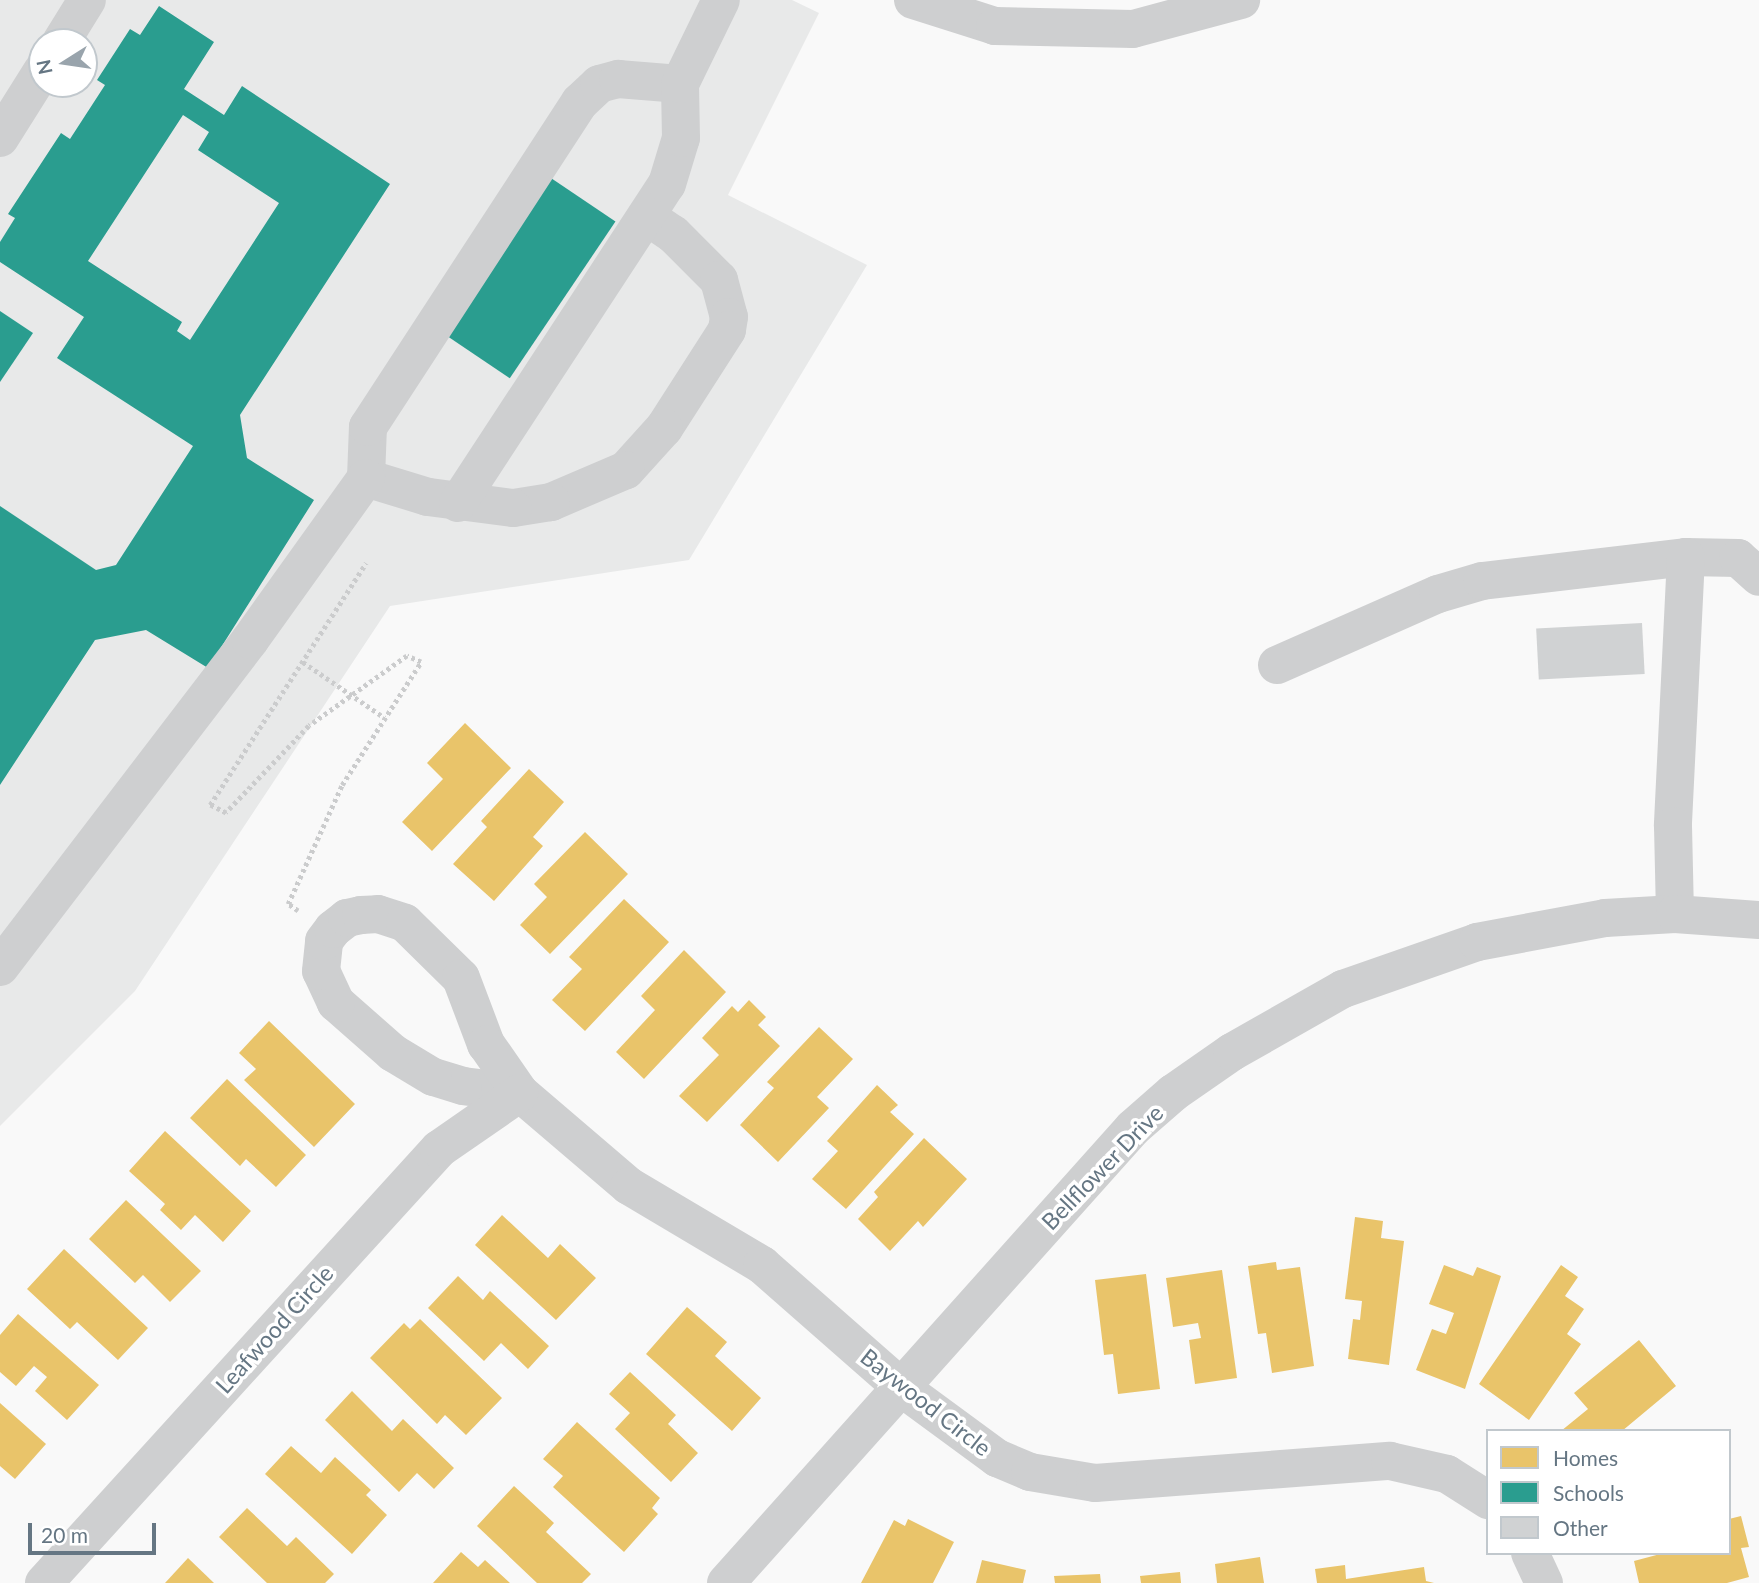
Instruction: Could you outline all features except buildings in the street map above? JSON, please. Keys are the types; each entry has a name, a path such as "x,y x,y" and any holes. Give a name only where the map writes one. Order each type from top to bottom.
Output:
{"street":[{"path":"70,28 87,0"},
{"path":"457,503 649,218 675,164 684,116 680,84 721,0"},
{"path":"913,0 995,26 1133,29 1241,0"},
{"path":"0,967 250,640 366,478 368,427 580,102 599,84 618,79 680,84"},
{"path":"0,138 28,93"},
{"path":"366,478 457,503 513,508 551,502 594,487 626,470 671,418 727,330 729,317 719,280 691,250 649,218"},
{"path":"1277,665 1438,594 1482,581 1686,557 1743,555"},
{"path":"1743,555 1738,558 1759,578"},
{"path":"1675,914 1673,826 1686,557"},
{"name":"Baywood Circle","path":"520,1093 433,1077 394,1053 336,1003 321,971 324,942 333,929 348,918 361,915 378,914 405,923 461,978 486,1044 520,1093 629,1186 762,1265 902,1389 997,1458 1062,1480 1127,1482 1390,1461 1447,1475 1486,1499"},
{"name":"Bellflower Drive","path":"726,1583 1133,1128 1232,1052 1343,989 1409,962 1539,928 1675,914 1759,920"},
{"name":"Leafwood Circle","path":"44,1583 433,1155 520,1093"},
{"path":"1531,1555 1544,1583"}],"path":[{"path":"305,915 288,904 342,785 421,662 407,656 309,726 226,813 210,805 366,563"},
{"path":"303,662 385,718"}],"shaded area":[{"path":"0,0 792,0 819,13 728,195 867,265 689,560 390,606 135,991 0,1126"}]}
